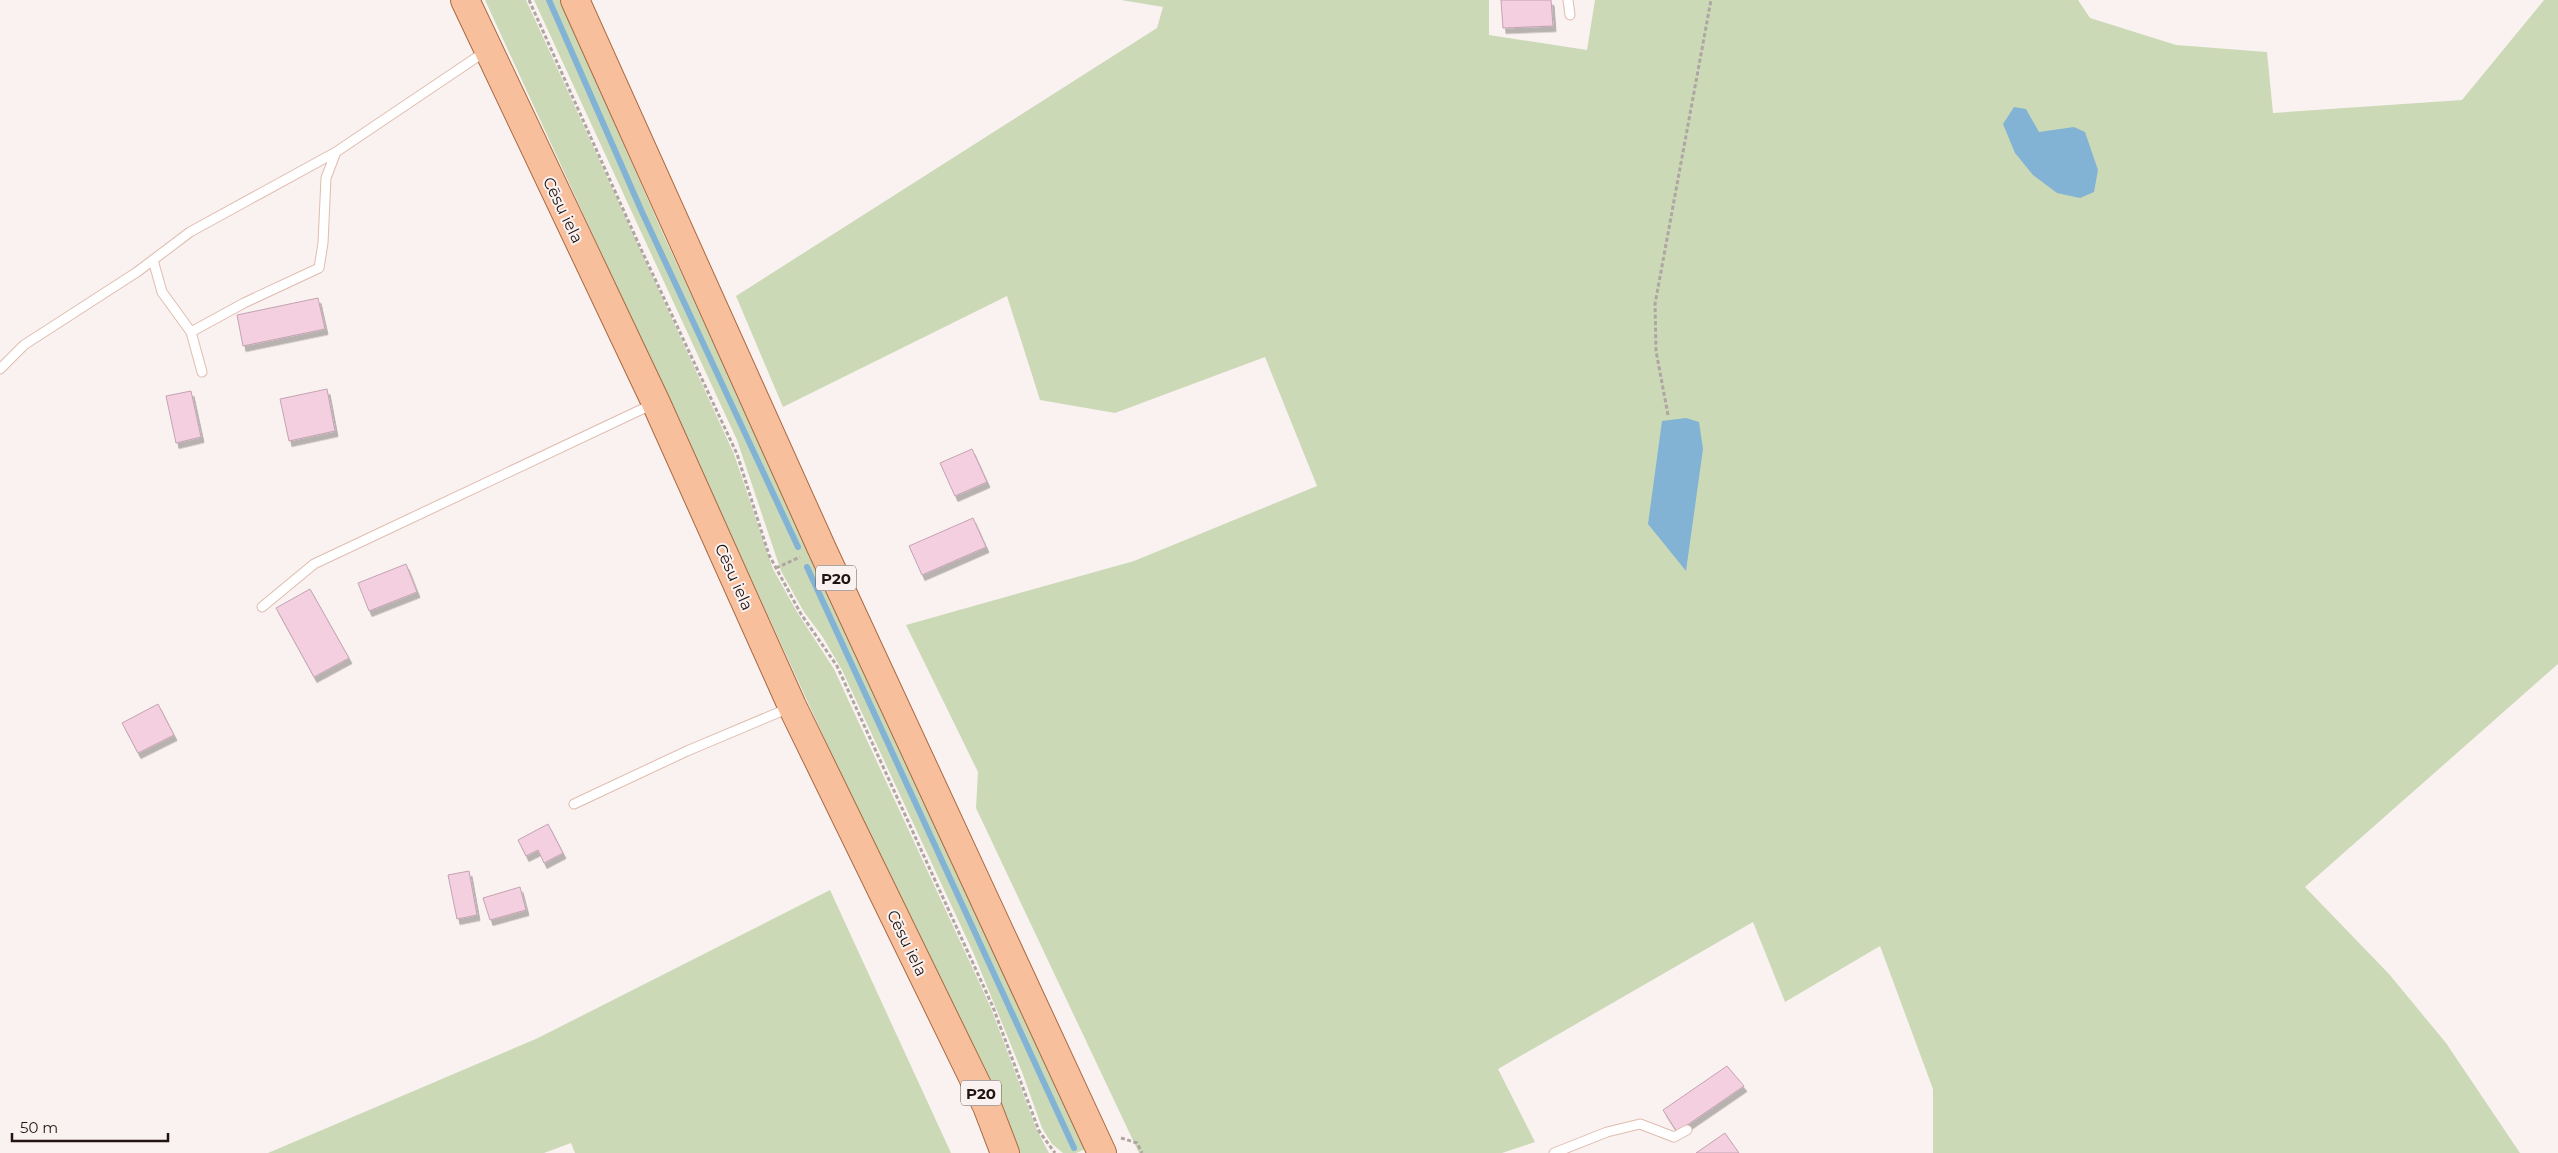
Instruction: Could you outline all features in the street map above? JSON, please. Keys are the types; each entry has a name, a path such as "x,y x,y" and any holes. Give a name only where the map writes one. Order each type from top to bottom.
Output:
{"main road":[{"name":"Cēsu iela","path":"465,0 487,50 656,403 792,706 987,1106 1005,1153"},
{"name":"P20","path":"575,0 822,549 1110,1146"}],"lane":[{"path":"1568,0 1570,15"},
{"path":"0,369 24,346 153,260 190,232 336,152 487,50"},
{"path":"191,332 244,303 319,268 323,242 326,178 336,152"},
{"path":"153,260 162,292 191,332 202,372"},
{"path":"262,607 314,564 656,403"},
{"path":"574,804 686,751 792,706"},
{"path":"1554,1153 1607,1132 1640,1124 1674,1137 1687,1130"}],"path":[{"path":"529,0 645,258 737,454 769,555 801,614 837,666 993,1007 1039,1131 1055,1153"},
{"path":"1668,415 1656,351 1655,304 1711,0"},
{"path":"1110,1146 1124,1138 1137,1143 1142,1153"}],"green space":[{"path":"485,0 526,0 734,454 773,569 797,612 834,669 991,1008 1036,1128 1049,1153 1015,1153"},
{"path":"534,0 560,0 664,236 1086,1149 1076,1153 1063,1153 1052,1144 1042,1128 1022,1072 973,952 842,670 822,636 804,612 781,571 737,440"},
{"path":"1121,0 1489,0 1489,35 1587,50 1595,0 2078,0 2090,18 2176,45 2267,52 2273,113 2462,100 2544,0 2558,0 2558,664 2305,887 2389,974 2446,1043 2520,1153 1933,1153 1933,1089 1880,946 1785,1002 1753,922 1498,1069 1535,1142 1502,1153 1139,1153 976,808 978,772 906,625 1134,561 1317,486 1265,357 1115,413 1040,400 1007,296 783,407 736,296 1157,28 1163,7"},
{"path":"830,890 951,1153 575,1153 571,1143 544,1153 268,1153 538,1038"}],"water":[{"path":"2014,107 2026,109 2039,132 2074,127 2085,132 2098,170 2094,192 2080,198 2057,193 2033,175 2015,153 2003,124"},
{"path":"1686,418 1699,422 1703,449 1686,571 1648,524 1662,421"}],"building":[{"path":"1501,0 1551,0 1553,26 1503,28"},
{"path":"318,298 325,329 243,346 237,315"},
{"path":"327,389 335,431 289,441 280,399"},
{"path":"191,391 201,437 176,443 166,396"},
{"path":"972,449 987,482 955,496 940,463"},
{"path":"973,518 986,547 922,575 909,546"},
{"path":"406,564 417,592 369,611 358,583"},
{"path":"310,589 349,658 314,677 276,608"},
{"path":"158,704 174,735 138,753 122,723"},
{"path":"548,824 563,853 544,863 538,850 526,856 518,840"},
{"path":"469,871 477,915 457,919 448,875"},
{"path":"520,887 526,910 490,920 483,898"},
{"path":"1727,1066 1744,1086 1677,1132 1663,1110"},
{"path":"1725,1133 1739,1153 1696,1153"}],"waterway":[{"path":"549,0 642,212 798,547"},
{"path":"807,567 1074,1148"}]}
